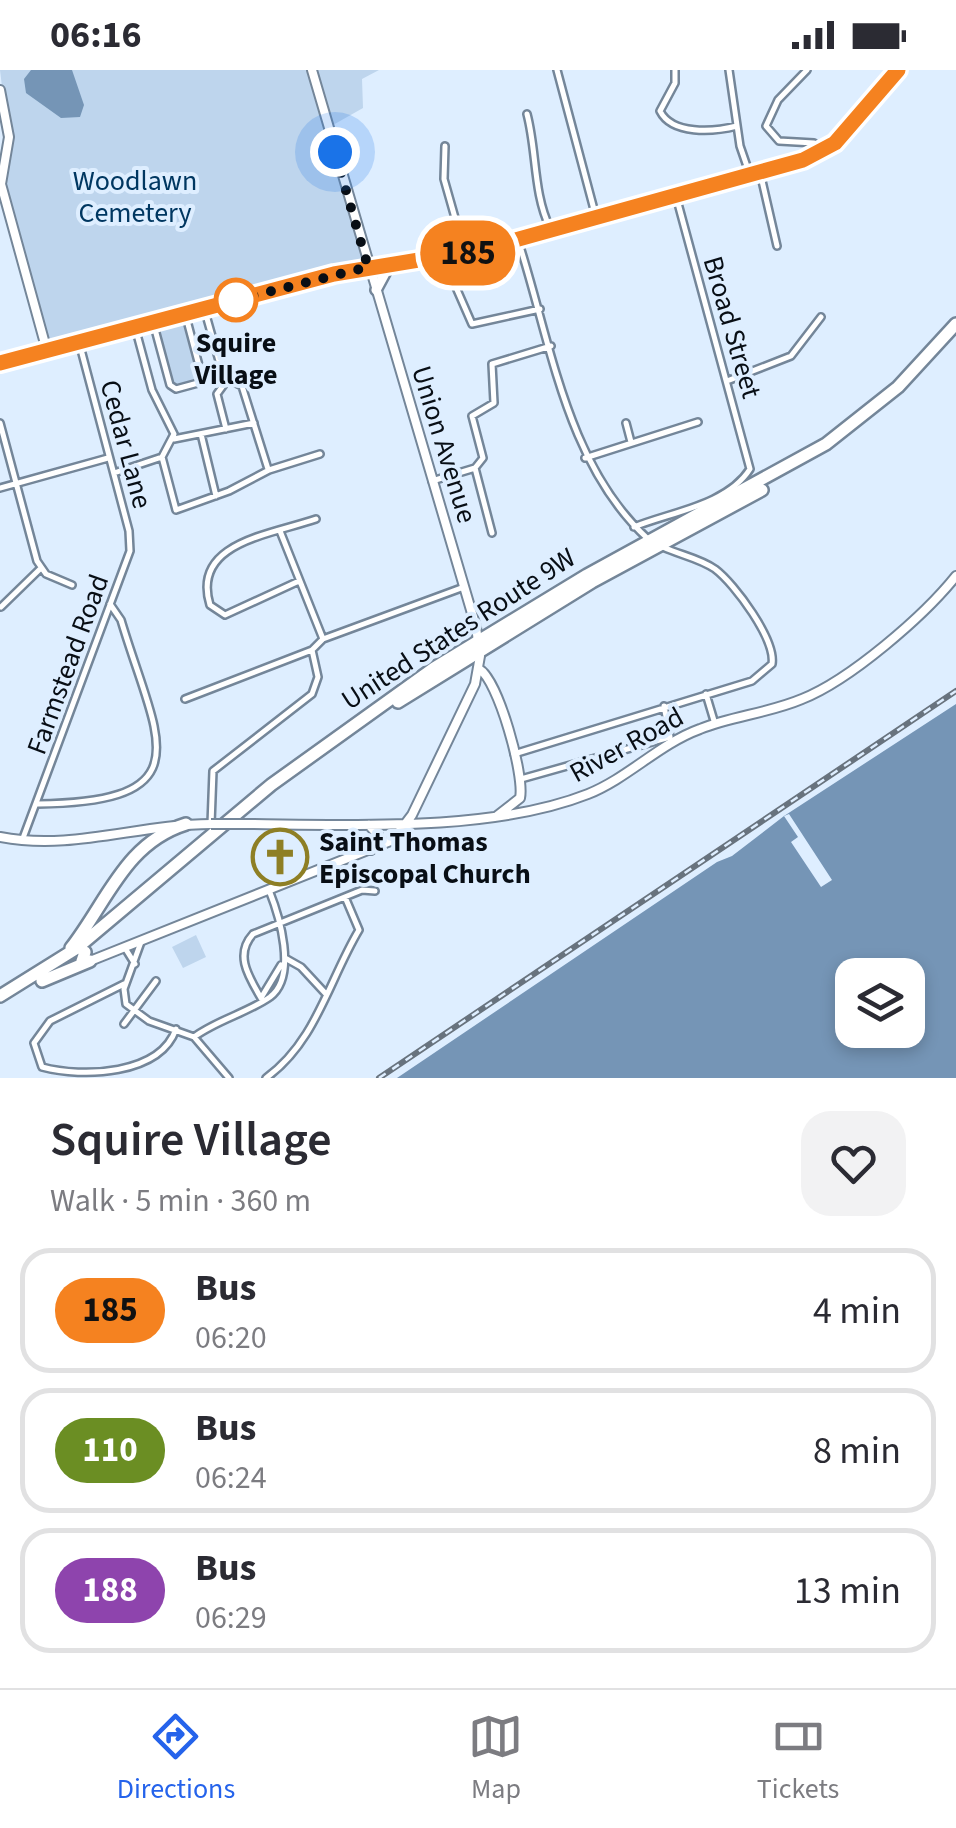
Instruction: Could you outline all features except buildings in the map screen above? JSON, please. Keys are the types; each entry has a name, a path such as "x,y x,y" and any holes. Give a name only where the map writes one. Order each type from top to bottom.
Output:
{"highway":[{"name":"United States Route 9W","path":"900,390 956,324"},
{"name":"United States Route 9W","path":"0,996 49,968 325,749 479,644 797,462 900,390 956,336"},
{"name":"United States Route 9W","path":"0,1004 88,956 234,824 325,749"},
{"path":"49,968 79,938 138,850 161,834 186,824"}],"main road":[{"path":"0,363 368,267 450,256 518,240 755,174 822,152 846,132 898,70"},
{"path":"376,290 390,264"}],"street":[{"name":"Union Avenue","path":"312,70 464,587 479,644 479,668"},
{"path":"558,70 597,218"},
{"path":"675,70 675,83 660,112 666,122 682,128 736,126"},
{"path":"728,70 736,126 777,246"},
{"path":"807,70 778,100 766,126 779,141 814,143 822,152"},
{"path":"0,90 8,137 1,184 48,350"},
{"path":"527,114 537,157 537,195 552,231"},
{"path":"446,146 444,179 465,253"},
{"name":"Broad Street","path":"634,527 712,498 742,480 750,469 676,196"},
{"path":"514,754 758,677 772,664 772,648 720,574 655,543 634,527 585,458 518,240"},
{"path":"450,256 451,276 472,324 540,309"},
{"path":"204,308 224,382"},
{"path":"153,322 172,388 198,383 201,373 185,313"},
{"path":"727,381 791,356 821,317"},
{"path":"135,327 152,390 166,411 174,439"},
{"name":"Cedar Lane","path":"79,342 130,532 128,557"},
{"path":"432,480 475,468 483,458 472,416 494,403 492,364 551,346"},
{"path":"226,429 217,394 224,382 230,380 242,386 268,470"},
{"path":"0,422 40,569 72,585"},
{"path":"585,458 698,422"},
{"path":"114,473 162,457 174,439 254,423"},
{"path":"626,423 631,442"},
{"path":"201,434 216,496"},
{"path":"162,457 176,510 216,496 268,470 320,454"},
{"path":"0,488 109,458"},
{"path":"475,468 492,533"},
{"path":"299,581 222,614 210,606 206,577 214,559 316,519"},
{"path":"280,531 323,639"},
{"name":"Farmstead Road","path":"22,841 128,557"},
{"path":"1,606 40,569"},
{"name":"River Road","path":"0,838 75,843 186,824 365,824 534,812 589,794 671,740 787,705 835,681 956,576"},
{"path":"185,699 312,650 323,639 464,587"},
{"path":"36,804 123,793 140,786 156,769 157,744 121,620 110,604"},
{"path":"211,824 213,771 312,694 318,677 312,650"},
{"path":"88,956 124,948 393,840 409,821 479,668 493,682 521,779 520,798 498,816"},
{"path":"706,694 715,724"},
{"path":"521,779 671,740 664,706"},
{"path":"365,824 378,835 371,850"},
{"path":"194,1037 261,998 285,958 281,920 269,890"},
{"path":"261,998 245,966 245,944 253,934 362,890 375,891"},
{"path":"266,1078 303,1043 359,930 345,897"},
{"path":"141,941 124,996 134,1012 194,1037 229,1078"},
{"path":"124,948 135,964"},
{"path":"285,958 301,968 326,994"},
{"path":"124,1024 156,981"},
{"path":"126,983 43,1026 34,1044 42,1068 60,1075 114,1076 160,1055 176,1029"}],"green space":[{"name":"Woodlawn Cemetery","path":"0,70 313,70 369,267 186,313 201,381 173,388 153,322 47,351 1,184 8,137"},
{"path":"317,70 379,70 362,79 363,108 333,125"},
{"path":"196,935 206,957 183,968 172,947"}],"shaded area":[{"path":"31,70 72,70 84,105 80,117 61,118 26,93 24,79"},
{"path":"956,704 956,1078 397,1078 717,862 732,856 784,816"}],"pier":[{"path":"789,814 832,880 821,887 791,842 798,837 784,816"}],"railway":[{"path":"379,1078 956,691"}],"bus line":[{"name":"185","path":"0,363 334,274 479,250 803,160 835,143 898,70"}],"place":[{"name":"Squire Village","path":"236,300"},
{"name":"Saint Thomas Episcopal Church","path":"280,857"}],"route":[{"path":"236,300 368,267 335,152"}]}
